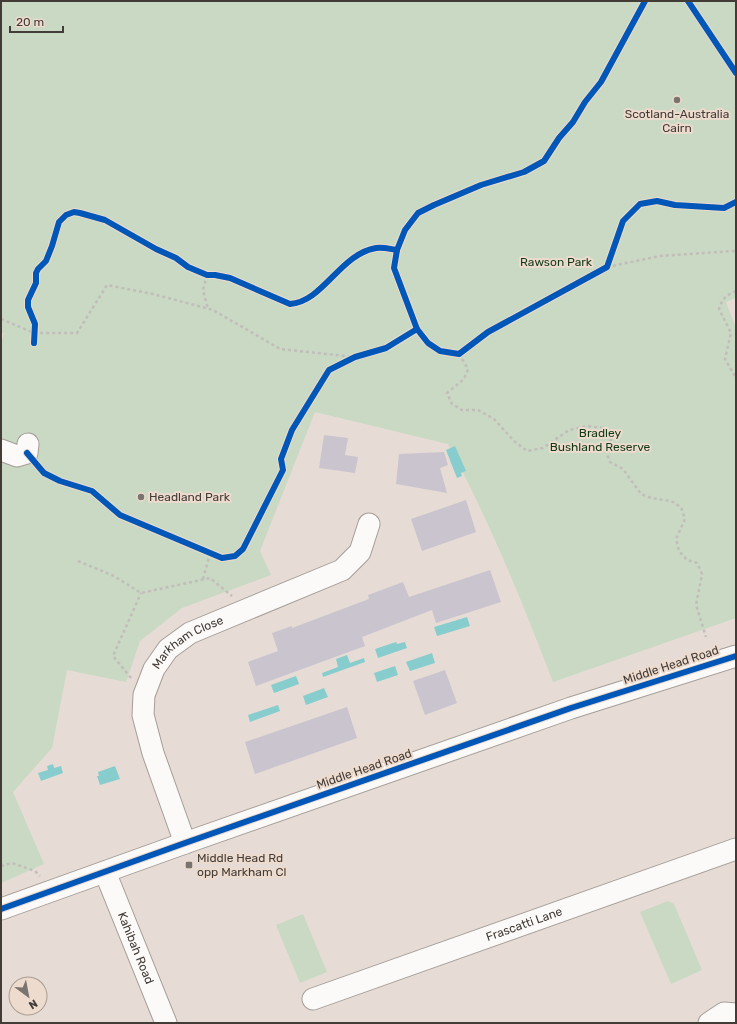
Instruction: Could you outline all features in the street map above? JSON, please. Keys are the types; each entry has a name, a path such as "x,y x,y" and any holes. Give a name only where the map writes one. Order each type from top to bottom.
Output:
{"street":[{"path":"1,450 17,456 27,454 28,444"},
{"name":"Markham Close","path":"184,843 151,745 143,715 144,695 154,669 168,649 190,633 342,570 360,552 369,524"},
{"name":"Middle Head Road","path":"1,909 184,843 564,711 736,656"},
{"name":"Frascatti Lane","path":"313,1000 736,849"},
{"name":"Kahibah Road","path":"105,872 166,1023"},
{"path":"709,1023 724,1013 736,1014"}],"path":[{"path":"600,271 607,267 660,256 736,252"},
{"path":"607,267 609,260"},
{"path":"208,309 203,290 205,274 215,275"},
{"path":"1,319 34,335 77,334 107,285 153,294 213,310 280,349 358,356"},
{"path":"736,291 724,297 718,308 731,333 725,360 736,378"},
{"path":"34,335 35,324"},
{"path":"464,350 456,353 468,369 464,379 447,393 452,404 462,410 478,410 494,419 514,441 527,451 543,448 569,430 588,426 604,428 612,437 606,452 610,462 623,469 642,494 651,498 671,501 681,507 685,519 676,539 679,551 687,560 698,563 702,574 696,605 706,637"},
{"path":"342,364 358,356"},
{"path":"203,551 213,555 203,579"},
{"path":"78,561 114,576 141,593 210,578 249,609"},
{"path":"128,675 113,656 141,593"},
{"path":"1,866 12,862 35,871 54,891"}],"green space":[{"path":"1,1 736,1 736,298 726,302 736,328 736,618 553,682 491,531 448,444 315,412 260,551 271,575 182,608 140,641 126,682 67,670 52,748 13,792 44,864 1,883 1,343 4,333 1,333"},
{"path":"668,901 674,904 702,970 671,984 640,912"},
{"path":"303,914 327,972 300,983 276,925"}],"water":[{"path":"455,446 466,471 461,473 462,476 457,478 446,450"},
{"path":"467,617 470,626 437,636 434,627"},
{"path":"396,642 397,644 405,642 407,648 378,658 375,649"},
{"path":"432,653 435,663 410,671 406,662"},
{"path":"347,655 350,663 364,658 365,662 323,677 322,673 338,667 336,659"},
{"path":"395,666 398,675 377,682 374,673"},
{"path":"296,676 299,684 274,693 271,685"},
{"path":"324,688 328,697 306,705 303,696"},
{"path":"278,705 280,711 250,722 248,715"},
{"path":"53,764 54,768 61,766 63,773 41,781 38,773 48,770 47,766"},
{"path":"115,766 120,779 100,785 97,776 99,776 98,772"}],"building":[{"path":"324,435 348,438 345,455 358,457 355,473 319,468"},
{"path":"444,452 448,465 440,468 447,493 396,484 399,454"},
{"path":"466,500 476,532 422,551 411,519"},
{"path":"490,570 501,602 436,623 432,610 362,637 365,646 256,686 248,662 278,651 272,633 292,626 292,628 369,599 368,595 403,582 409,597"},
{"path":"445,670 457,703 425,715 413,681"},
{"path":"347,707 357,738 255,774 245,742"}],"cycle path":[{"path":"645,1 601,82 585,102 573,122 559,138 544,161 524,172 481,185 434,205 418,213 405,230 397,250 394,268 417,329 428,343 440,351 459,354 488,332 607,267 623,221 640,204 657,201 675,205 724,208 736,202"},
{"path":"688,1 736,73"},
{"path":"34,343 35,324 28,307 28,300 36,283 36,273 46,261 59,222 66,215 74,212 105,220 156,249 176,258 188,267 207,275 230,278 290,304 302,301 312,295 352,259 363,252 376,248 397,250"},
{"path":"27,453 44,473 60,481 92,491 120,515 222,558 235,556 243,549 283,470 281,459 292,430 329,370 355,357 386,348 417,329"},
{"path":"1,909 571,708 736,656"}],"place":[{"name":"Scotland-Australia Cairn","path":"677,100"},
{"name":"Headland Park","path":"141,497"},
{"name":"Middle Head Rd opp Markham Cl","path":"189,865"}],"park label":[{"name":"Rawson Park","path":"556,262"},
{"name":"Bradley Bushland Reserve","path":"600,440"}]}
